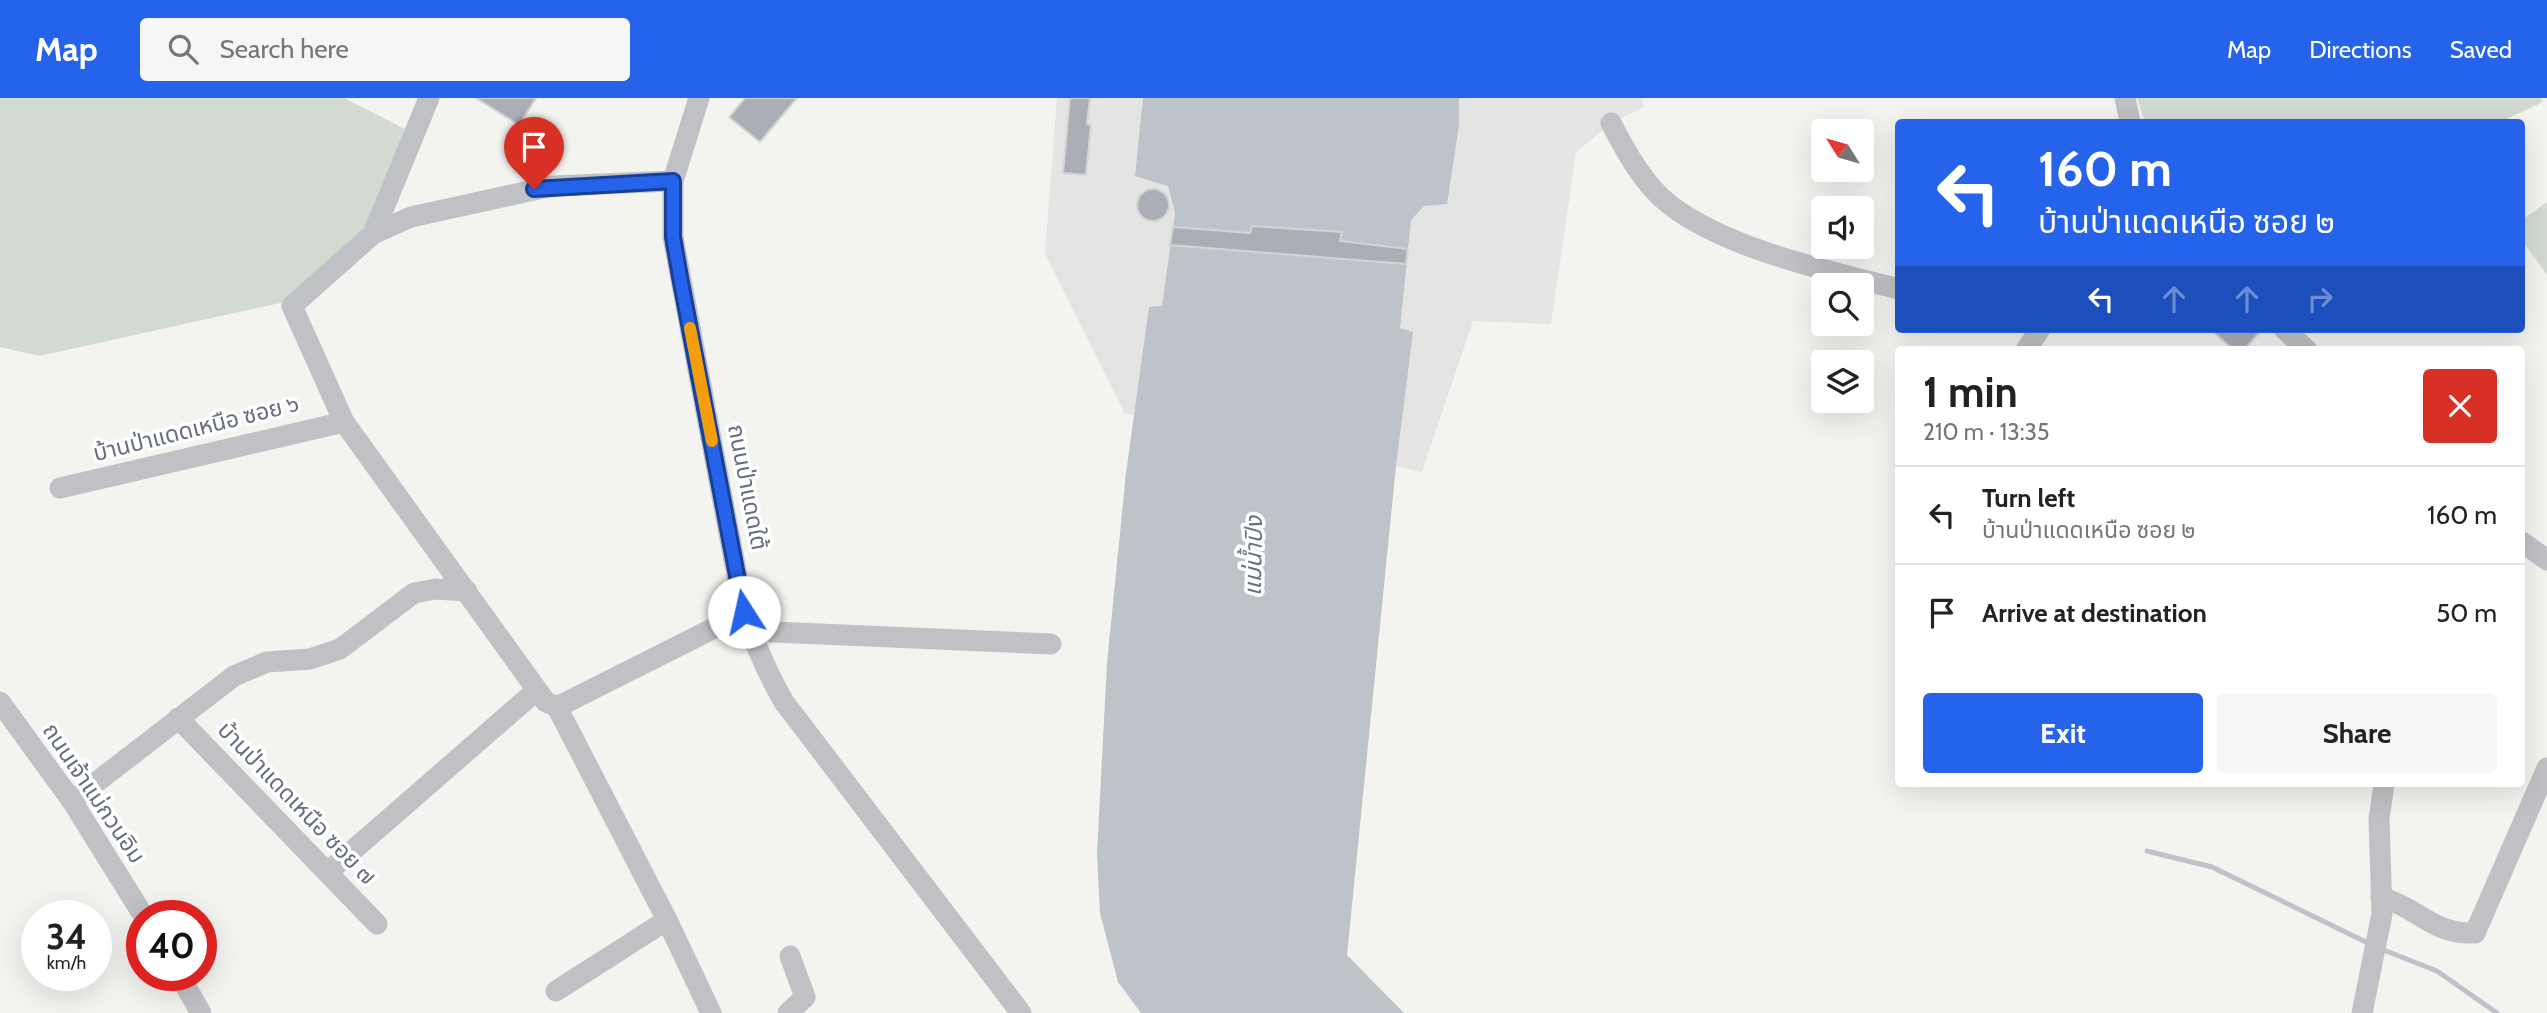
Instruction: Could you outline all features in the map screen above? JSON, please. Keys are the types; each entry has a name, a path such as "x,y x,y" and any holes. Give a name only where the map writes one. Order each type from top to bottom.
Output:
{"street":[{"path":"373,234 429,98"},
{"name":"ถนนป่าแดดใต้","path":"699,98 673,181 673,237 747,622 765,670 784,702 1021,1013"},
{"path":"2125,98 2129,119"},
{"path":"1611,124 1631,160 1668,204 1714,231 1817,268 1895,288"},
{"path":"673,181 552,186 517,191 411,217 373,234 292,306 344,422 537,691 547,702 557,707 667,920 711,1013"},
{"path":"2288,333 2303,346"},
{"name":"บ้านป่าแดดเหนือ ซอย ๖","path":"61,488 344,422"},
{"path":"2525,544 2547,560"},
{"path":"72,801 234,676 267,662 310,659 340,649 414,593 436,589 467,591"},
{"path":"557,707 747,622 1051,645"},
{"path":"328,873 537,691"},
{"name":"ถนนเจ้าแม่กวนอิม","path":"0,702 72,801 134,900"},
{"name":"บ้านป่าแดดเหนือ ซอย ๗","path":"178,719 377,924"},
{"path":"2381,897 2404,904 2439,929 2475,933 2547,768"},
{"path":"2362,1013 2376,952 2381,897 2379,819 2384,787"},
{"path":"556,991 667,920"},
{"path":"788,1013 805,997 790,956"},
{"path":"188,991 201,1013"}],"shaded area":[{"path":"0,98 344,98 405,129 368,227 285,302 39,356 0,347"},
{"path":"1057,98 1641,98 1644,107 1611,123 1576,152 1551,324 1473,321 1422,472 1204,423 1125,414 1045,254"},
{"path":"2137,98 2541,98 2543,102 2506,119 2144,119"},
{"path":"2547,202 2547,275 2525,244 2525,218"}],"water":[{"name":"แม่น้ำปิง","path":"1143,98 1459,98 1459,125 1447,204 1424,206 1411,220 1400,328 1413,332 1396,466 1347,955 1404,1013 1141,1013 1118,982 1100,913 1097,854 1107,663 1126,473 1149,307 1162,306 1175,213 1168,186 1135,176"}],"building":[{"path":"476,98 536,98 519,125"},
{"path":"745,98 797,98 760,142 729,117"},
{"path":"1070,98 1090,98 1087,124 1091,125 1086,175 1063,173"},
{"path":"1153,189 1164,194 1169,205 1164,216 1153,221 1142,216 1137,205 1142,194"},
{"path":"1252,226 1342,232 1340,241 1408,249 1406,264 1170,245 1173,227 1250,233"},
{"path":"2215,333 2259,333 2247,346 2229,346"}],"waterway":[{"path":"2147,851 2212,867 2372,945"},
{"path":"2381,949 2437,971 2497,1013"}],"slow traffic":[{"path":"690,328 712,441"}],"route":[{"path":"534,189 673,181 673,237 744,612"}]}
